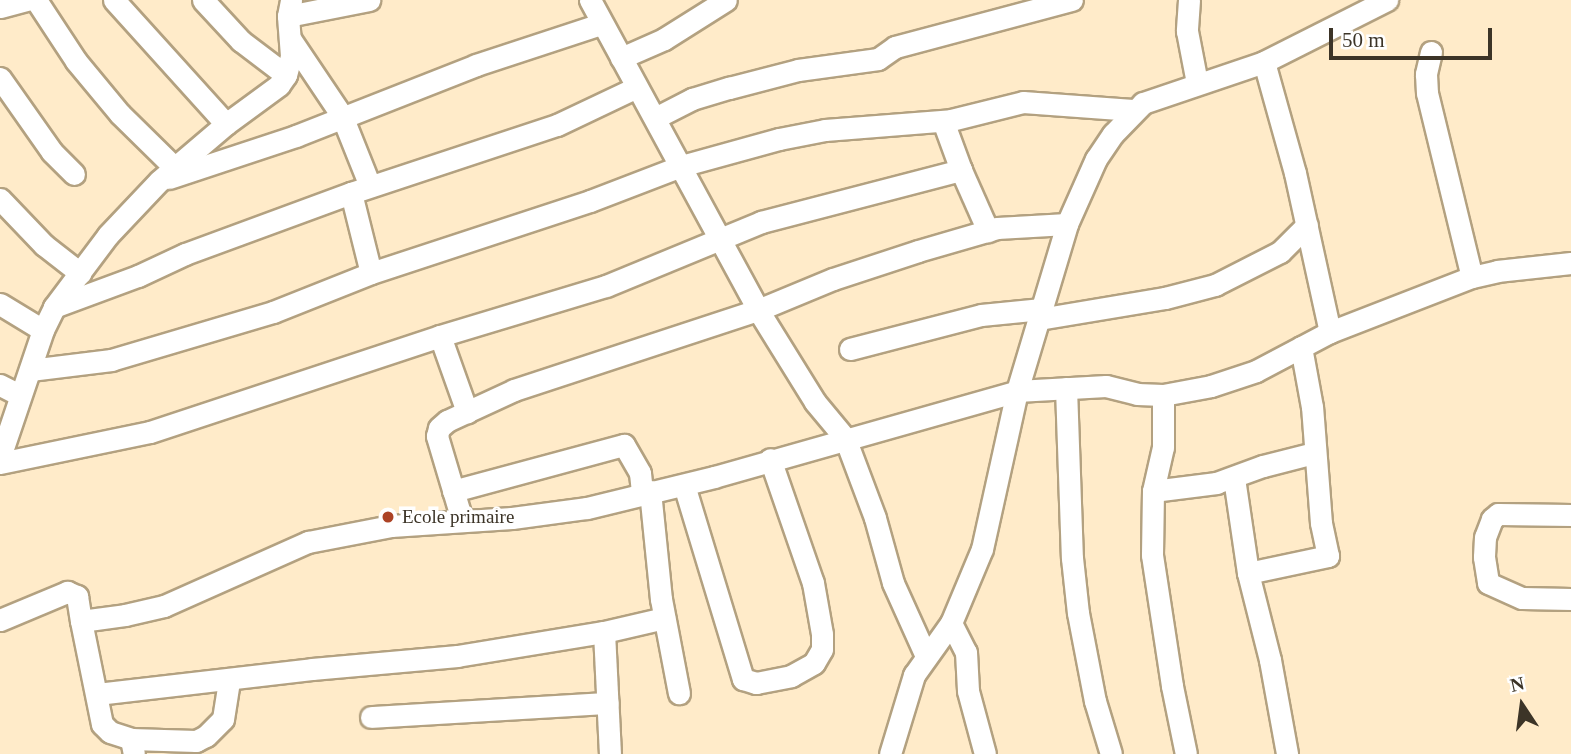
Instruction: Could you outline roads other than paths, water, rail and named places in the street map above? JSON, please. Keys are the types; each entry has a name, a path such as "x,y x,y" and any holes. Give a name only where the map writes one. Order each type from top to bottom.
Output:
{"street":[{"path":"0,7 27,0"},
{"path":"36,0 76,61 167,174"},
{"path":"114,0 226,124"},
{"path":"203,0 242,41 286,75"},
{"path":"0,457 43,330 54,307 108,235 167,174 226,124 279,85 286,75 291,40 290,8 369,0"},
{"path":"590,0 635,88 655,118 758,310 815,402 845,438 875,518 893,583 926,656"},
{"path":"621,58 664,40 726,0"},
{"path":"655,118 692,99 729,88 798,70 878,59 895,47 1072,0"},
{"path":"1189,0 1187,31 1197,83"},
{"path":"890,754 914,675 951,623 982,550 1017,391 1067,224 1096,159 1133,110 1153,97 1264,62 1387,0"},
{"path":"167,174 296,136 476,65 601,24"},
{"path":"291,40 342,116 360,190 370,273"},
{"path":"1431,52 1426,74 1427,93 1472,277"},
{"path":"1264,62 1280,112 1330,332"},
{"path":"0,78 52,152 74,174"},
{"path":"54,307 138,276 185,254 360,190 557,125 635,88"},
{"path":"30,370 82,365 135,353 273,312 370,273 590,201 681,166 825,130 943,121 1023,102 1133,110"},
{"path":"943,121 988,231"},
{"path":"0,463 150,432 440,336 606,286 761,222 961,170"},
{"path":"0,199 44,245 80,273"},
{"path":"461,520 438,436 439,428 467,412 514,390 758,310 834,279 988,231 1025,225 1067,224"},
{"path":"850,349 981,315 1040,314 1165,298 1215,285 1280,252 1307,225"},
{"path":"81,621 164,606 308,542 391,526 512,518 587,508 684,485 1017,391 1106,386 1137,394 1163,395 1211,386 1256,370 1330,332 1357,324 1472,277 1497,271 1571,263"},
{"path":"0,304 43,330"},
{"path":"440,336 467,412"},
{"path":"1248,573 1328,558 1321,523 1312,407 1301,347"},
{"path":"0,385 20,395"},
{"path":"1066,388 1072,558 1078,613 1095,701 1111,754"},
{"path":"1163,395 1163,447 1153,491 1152,555 1172,686 1186,754"},
{"path":"453,491 624,445 640,473 646,492 664,618 679,693"},
{"path":"1153,491 1209,485 1263,466 1314,453"},
{"path":"684,485 743,679 756,683 791,676 814,663 822,649 822,634 813,583 770,459"},
{"path":"1234,478 1248,573 1270,660 1287,754"},
{"path":"1571,515 1498,514 1492,519 1485,537 1484,557 1488,583 1522,598 1571,599"},
{"path":"0,620 67,592 77,596 105,729 132,747 196,741 206,736 223,719 229,680"},
{"path":"97,694 312,668 457,656 604,632 664,618"},
{"path":"951,623 966,652 968,691 985,754"},
{"path":"604,632 610,754"},
{"path":"371,717 608,704"}],"place":[{"name":"Ecole primaire","path":"388,517"}]}
